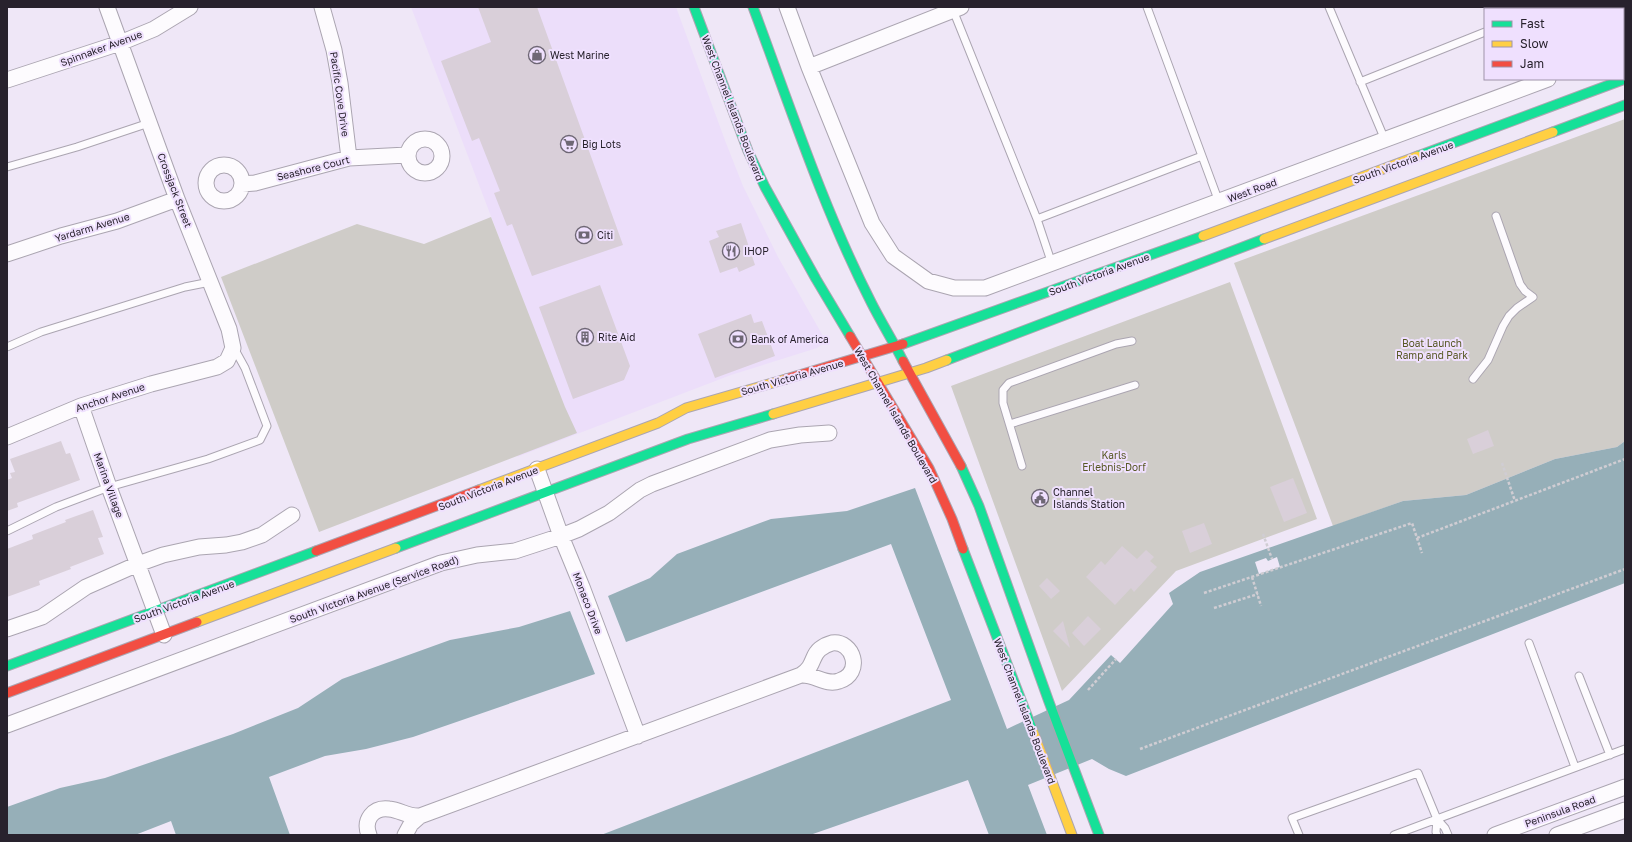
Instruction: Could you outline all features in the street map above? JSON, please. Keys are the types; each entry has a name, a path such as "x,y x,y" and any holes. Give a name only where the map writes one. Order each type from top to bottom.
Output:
{"main road":[{"name":"West Channel Islands Boulevard","path":"694,7 748,151 764,187 816,279 929,468 952,519 1072,835"},
{"path":"753,7 821,188 871,302 966,475 979,506 1049,702 1099,835"},
{"name":"South Victoria Avenue","path":"7,666 156,612 537,469 658,423 686,408 895,347 1190,241 1622,80"},
{"path":"7,693 716,429 910,373 1213,258 1625,105"}],"street":[{"name":"Crossjack Street","path":"107,7 177,199 229,329 233,348"},
{"name":"Spinnaker Avenue","path":"7,80 120,43 154,29 190,7"},
{"name":"Pacific Cove Drive","path":"322,7 334,50 340,83 349,158"},
{"name":"West Road","path":"787,7 809,67 872,224 894,256 928,281 954,288 985,288 1545,80"},
{"path":"809,67 957,8"},
{"name":"Seashore Court","path":"242,184 255,183 349,158 407,155"},
{"name":"Yardarm Avenue","path":"7,254 60,236 117,221 177,199"},
{"name":"Anchor Avenue","path":"7,437 81,406 151,384 217,367 227,361 233,348"},
{"name":"Marina Village","path":"81,406 109,487 164,635"},
{"name":"South Victoria Avenue (Service Road)","path":"7,725 441,563 477,554 515,551 561,536 579,529 609,513 640,490 664,479 770,440 800,435 829,433"},
{"name":"Monaco Drive","path":"537,469 561,536 582,587 638,736"},
{"path":"7,629 42,617 86,587 138,564 163,555 199,547 242,542 262,534 292,515"},
{"path":"369,835 367,828 369,818 374,813 383,809 392,809 409,816 420,816 801,675"},
{"name":"Peninsula Road","path":"1495,835 1625,787"},
{"path":"1571,807 1580,831"},
{"path":"1557,835 1580,831 1625,810"},
{"path":"405,835 411,824 420,816"}],"lane":[{"path":"1147,7 1219,202"},
{"path":"1329,7 1385,140"},
{"path":"957,8 1037,219 1052,264"},
{"path":"1360,82 1484,32"},
{"path":"7,167 77,147 149,123"},
{"path":"1037,219 1202,156"},
{"path":"1473,379 1488,360 1509,316 1517,308 1533,297 1525,292 1520,284 1496,216"},
{"path":"7,347 41,332 185,287 210,282"},
{"path":"1022,466 1004,403 1003,390 1009,382 1116,344 1132,341"},
{"path":"7,530 56,508 109,487 208,459 260,440 267,426 245,368 233,348"},
{"path":"1010,424 1135,385"},
{"path":"1529,643 1575,767"},
{"path":"1579,676 1610,754"},
{"path":"1394,835 1625,749"},
{"path":"1299,835 1292,818 1418,773 1437,819 1445,828 1448,835"},
{"path":"1437,819 1437,835"}],"path":[{"path":"1417,538 1625,460"},
{"path":"1502,463 1515,501"},
{"path":"1204,592 1412,523 1422,553"},
{"path":"1263,534 1272,559"},
{"path":"1140,749 1625,569"},
{"path":"1252,577 1261,606"},
{"path":"1214,608 1258,594"},
{"path":"1088,690 1116,659"}],"shaded area":[{"path":"411,7 676,7 743,186 778,257 823,336 823,344 817,348 731,375 517,457 531,417 559,394"}],"green space":[{"name":"Boat Launch Ramp and Park","path":"1625,119 1625,441 1617,447 1555,459 1466,495 1403,501 1333,526 1234,263"},
{"path":"491,217 565,407 577,433 319,532 221,277 357,224 424,244"},
{"name":"Karls Erlebnis-Dorf","path":"1230,282 1317,519 1176,571 1062,691 951,386"}],"water":[{"path":"1625,441 1625,583 1126,776 1109,769 1092,759 1028,785 1047,835 989,835 968,780 810,835 601,835 951,700 891,544 626,642 608,596 650,578 677,554 771,519 847,511 915,488 1007,729 1069,700 1111,655 1120,663 1173,604 1169,593 1200,572 1403,501 1466,495 1555,459 1617,447"},
{"path":"570,611 595,674 413,737 366,749 325,756 269,777 290,835 176,835 171,821 135,835 7,835 7,807 60,788 105,778 233,734 298,708 342,679 450,640 519,627"}],"pier":[{"path":"1277,557 1280,567 1259,574 1255,562 1266,558 1268,561"}],"building":[{"path":"478,7 537,7 623,245 532,276 512,224 507,226 494,193 500,191 479,138 472,141 441,61 491,42"},
{"path":"741,223 755,265 739,272 737,267 720,273 709,241 719,237 716,231"},
{"name":"Rite Aid","path":"600,285 630,366 624,380 573,399 539,307"},
{"path":"751,314 754,323 762,321 775,356 715,378 698,334"},
{"path":"1488,430 1494,446 1473,454 1467,439"},
{"path":"61,441 66,454 70,453 80,480 17,503 18,507 7,511 7,480 12,478 10,473 15,472 10,459"},
{"path":"1293,478 1307,513 1284,522 1270,487"},
{"path":"93,510 103,537 98,538 104,554 39,581 40,585 7,597 7,549 33,539 32,535 66,522 65,520"},
{"path":"1204,523 1212,544 1190,553 1182,531"},
{"path":"1122,546 1137,559 1146,550 1154,557 1150,561 1157,567 1134,592 1131,588 1115,605 1086,577 1101,561 1105,565"},
{"path":"1047,578 1060,591 1051,599 1039,586"},
{"path":"1088,616 1101,629 1084,646 1072,633"},
{"path":"1063,621 1070,648 1053,631"}],"traffic: fast":[{"path":"694,7 748,151 765,187 816,279 850,336"},
{"path":"753,7 822,193 871,302 903,361"},
{"path":"1418,156 1622,80"},
{"path":"1553,132 1625,105"},
{"path":"903,344 1203,236"},
{"path":"947,360 1264,239"},
{"path":"396,548 688,439 773,414"},
{"path":"961,466 979,506 1049,702 1099,835"},
{"path":"963,549 1033,731"},
{"path":"7,666 316,551"}],"traffic: slow":[{"path":"1264,239 1553,132"},
{"path":"1203,236 1418,156"},
{"path":"773,414 926,368 947,360"},
{"path":"479,490 658,423 686,408 786,379"},
{"path":"197,622 396,548"},
{"path":"1033,731 1072,835"}],"traffic: jam":[{"path":"850,336 929,468 952,519 963,549"},
{"path":"786,379 903,344"},
{"path":"903,361 961,466"},
{"path":"316,551 479,490"},
{"path":"7,693 197,622"}],"place":[{"name":"West Marine","path":"537,55"},
{"name":"Big Lots","path":"569,144"},
{"name":"Citi","path":"584,235"},
{"name":"IHOP","path":"731,251"},
{"name":"Rite Aid","path":"585,337"},
{"name":"Bank of America","path":"738,339"},
{"name":"Channel Islands Station","path":"1040,498"}]}
